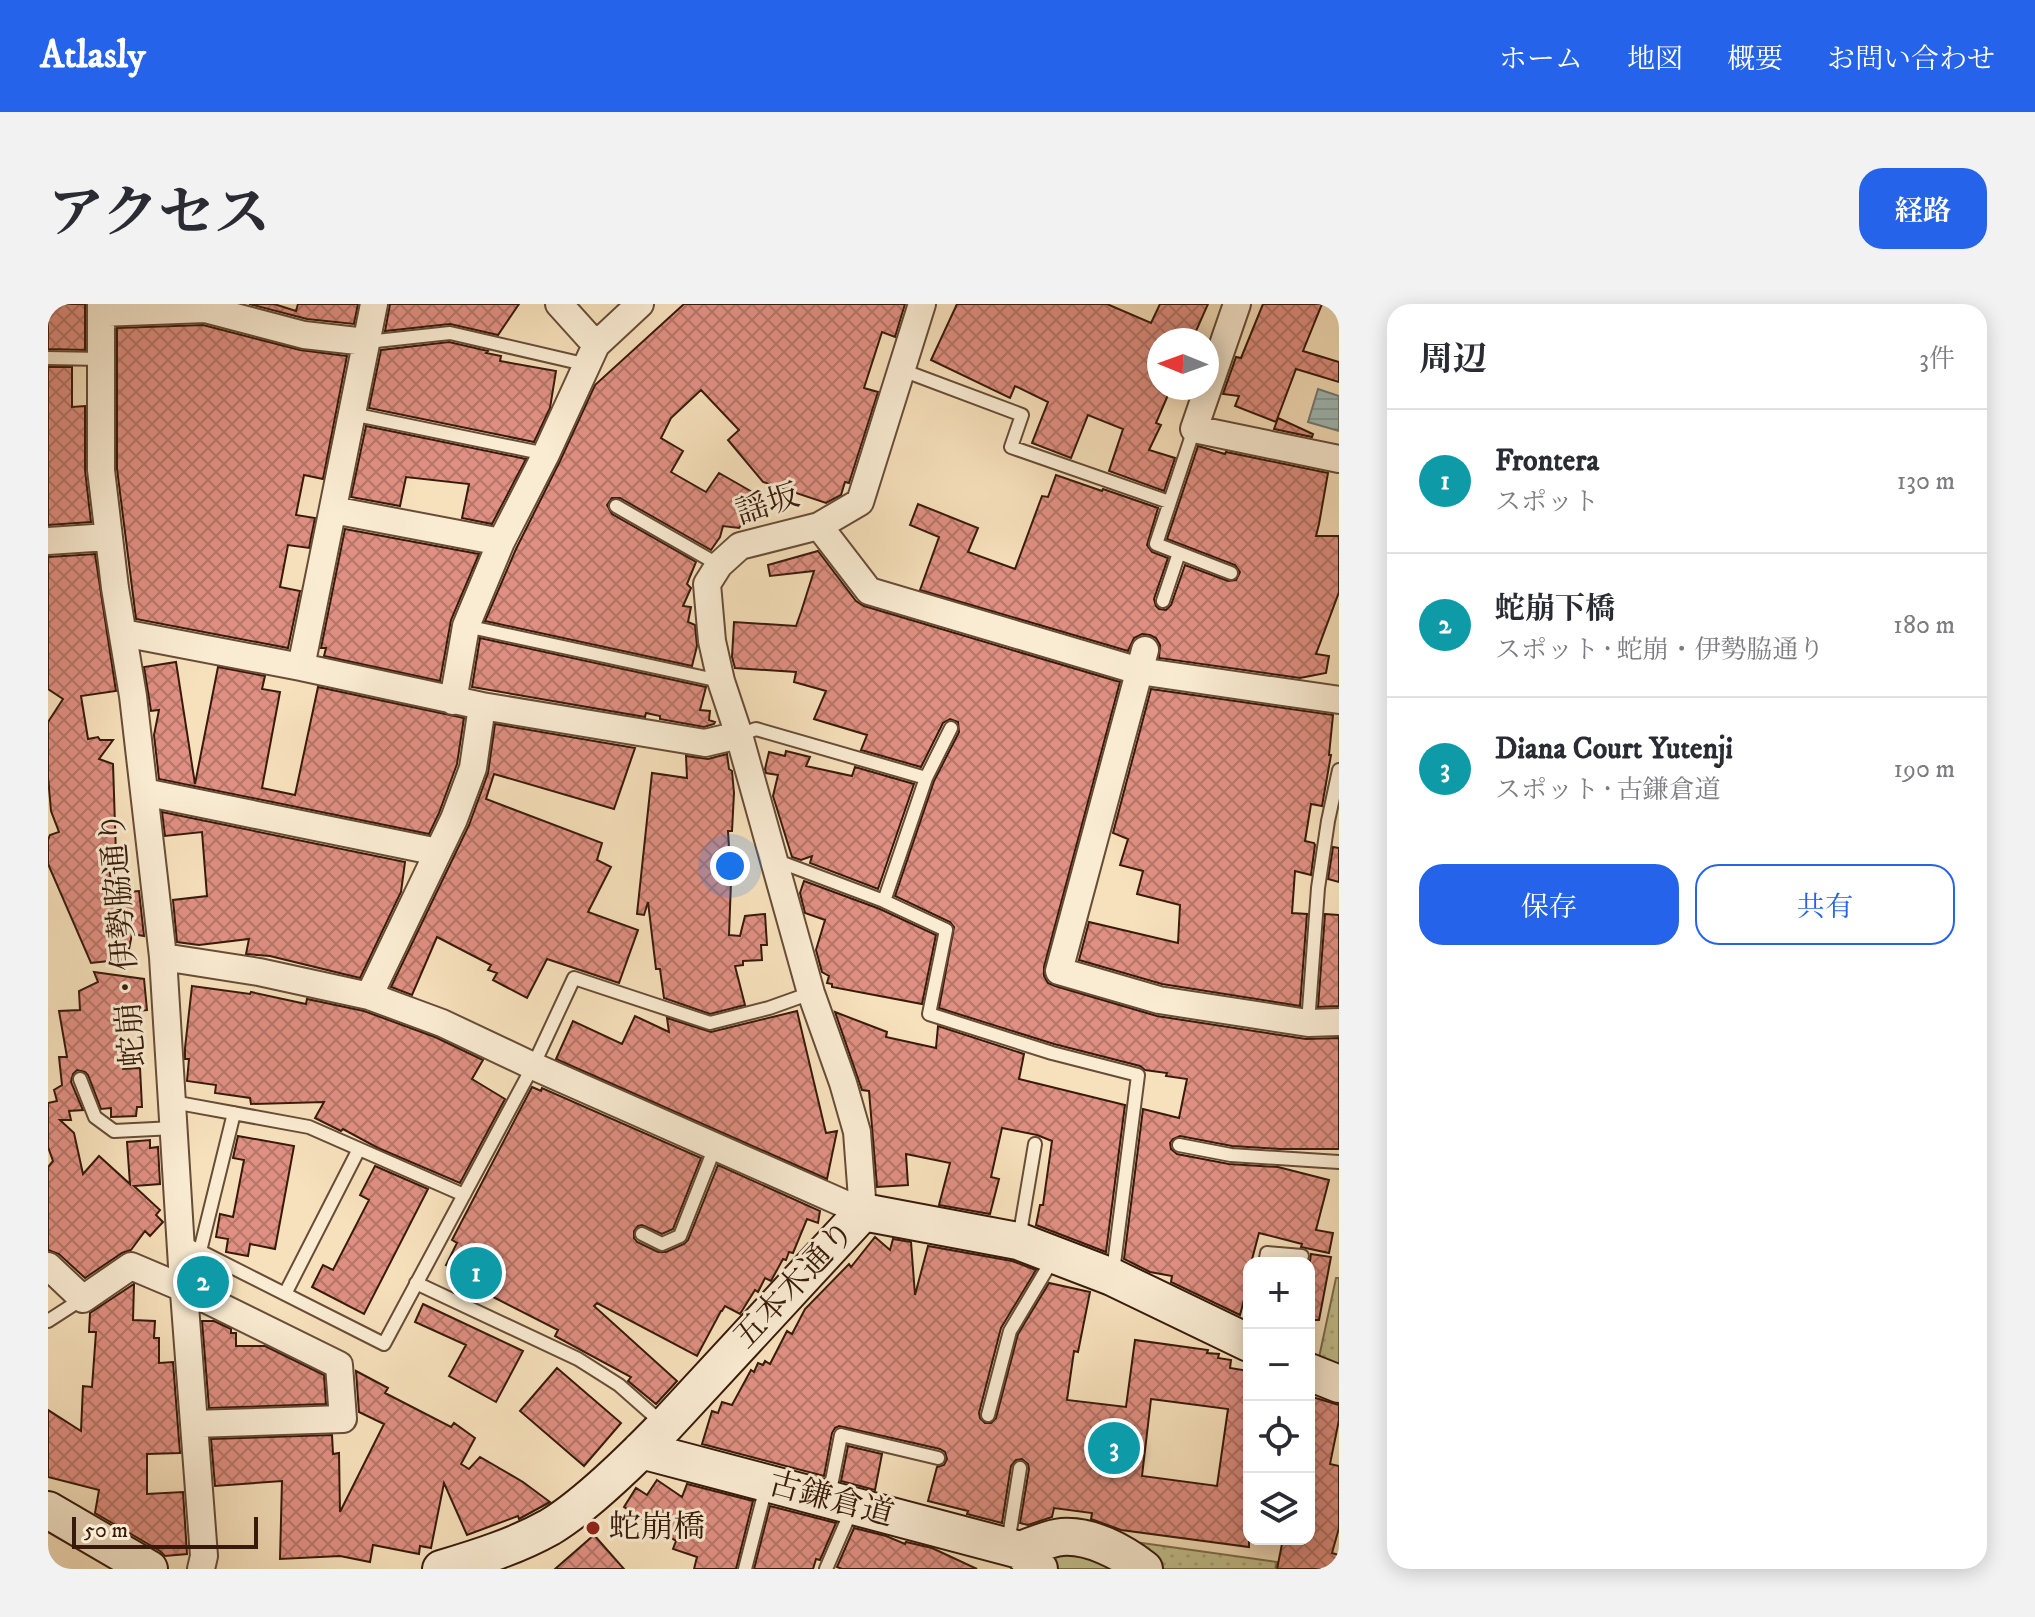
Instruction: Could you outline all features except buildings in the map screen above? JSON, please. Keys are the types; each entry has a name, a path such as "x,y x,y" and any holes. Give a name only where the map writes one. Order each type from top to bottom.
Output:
{"street":[{"path":"301,667 374,304"},
{"path":"559,304 592,355"},
{"path":"453,701 466,626 501,542 592,355 640,304"},
{"name":"謡坂","path":"863,1212 857,1132 811,993 721,681 712,641 707,584 719,565 740,546 819,526 860,502 922,304"},
{"path":"1237,304 1194,429 1339,459"},
{"path":"101,308 205,309 304,335 366,342"},
{"name":"蛇崩・伊勢脇通り","path":"101,308 101,470 108,537 133,696 163,957 173,1115 190,1246 183,1288 204,1556 201,1569"},
{"path":"333,510 501,542"},
{"path":"819,526 869,591 1142,661 1339,700"},
{"path":"48,541 108,537"},
{"path":"123,633 301,667 453,701 705,743 739,735"},
{"path":"1142,661 1059,971 1159,1000 1308,1023 1339,1022"},
{"path":"369,996 454,819 473,768 482,706"},
{"path":"144,792 438,852"},
{"path":"163,957 259,972 369,996 442,1023 863,1212"},
{"name":"五本木通り","path":"441,1569 490,1562 586,1500 653,1438 863,1212 1018,1241 1112,1277 1243,1337"},
{"path":"48,1266 83,1299 131,1266 183,1288 339,1365 343,1419 194,1424"},
{"path":"1315,1374 1339,1384"},
{"name":"古鎌倉道","path":"653,1438 767,1483 1019,1559"},
{"path":"48,1510 149,1569"},
{"path":"1019,1559 1062,1537 1093,1540 1144,1569"}],"lane":[{"path":"366,342 450,333 592,355"},
{"path":"48,358 101,359"},
{"path":"902,370 1022,415 1011,447 1169,502"},
{"path":"352,414 546,454"},
{"path":"1194,429 1156,544 1231,573"},
{"path":"616,506 719,565"},
{"path":"1163,601 1179,553"},
{"path":"466,626 721,681"},
{"path":"884,901 926,778 951,728"},
{"path":"739,735 756,729 926,778"},
{"path":"1308,1023 1318,888 1339,770"},
{"path":"775,860 884,901 946,930 929,1014 1052,1053 1138,1075 1112,1277"},
{"path":"234,1113 190,1246 384,1344 533,1066 574,978 710,1023 769,1008 811,993"},
{"path":"80,1079 95,1117 114,1131 173,1115 234,1113 309,1127 464,1195"},
{"path":"1018,1241 1035,1144"},
{"path":"1179,1145 1231,1155 1339,1162"},
{"path":"642,1234 662,1244 680,1236 715,1147"},
{"path":"285,1294 359,1149"},
{"path":"1266,1257 1267,1253 1302,1256"},
{"path":"988,1415 1010,1331 1055,1255"},
{"path":"416,1283 578,1359 619,1385 653,1438"},
{"path":"48,1321 83,1299"},
{"path":"826,1569 841,1503 841,1435 938,1458"},
{"path":"1019,1559 1020,1468"},
{"path":"745,1569 767,1483"}],"shaded area":[{"path":"1336,1278 1339,1278 1339,1370 1318,1362"},
{"path":"1142,1543 1277,1562 1275,1569 1162,1569"},
{"path":"1061,1550 1125,1569 1057,1569 1051,1558"}],"water":[{"path":"1318,389 1339,396 1339,431 1308,422"}],"place":[{"name":"Frontera","path":"476,1273"},
{"name":"蛇崩下橋","path":"203,1282"},
{"name":"Diana Court Yutenji","path":"1114,1448"},
{"name":"蛇崩橋","path":"593,1528"}]}
